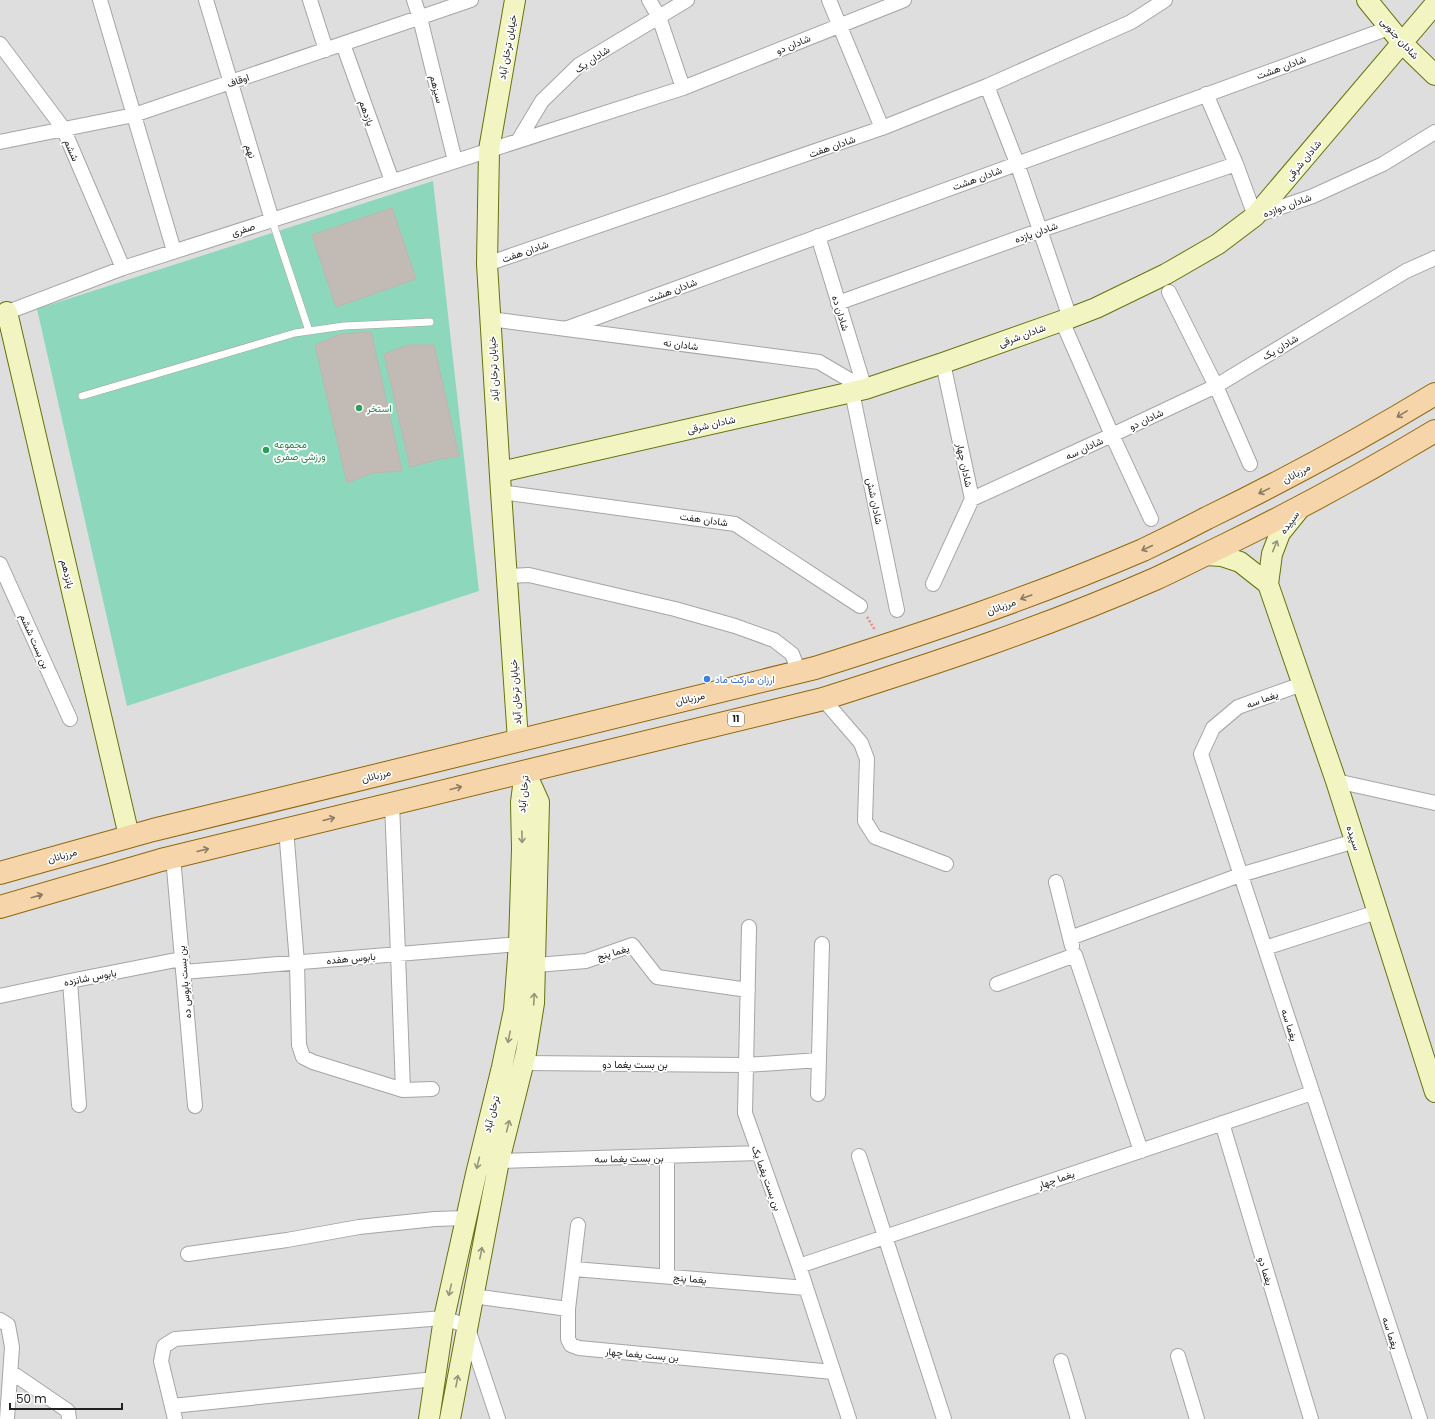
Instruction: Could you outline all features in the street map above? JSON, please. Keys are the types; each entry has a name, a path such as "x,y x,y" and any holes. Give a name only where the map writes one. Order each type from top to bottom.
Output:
{"main road":[{"name":"مرزبانان","path":"0,873 129,836 799,672 920,635 1036,593 1143,549 1270,488 1382,426 1435,394"},
{"name":"11","path":"0,907 173,857 823,698 930,665 1048,622 1156,578 1301,507 1397,454 1435,431"},
{"path":"518,740 525,771"}],"street":[{"path":"100,0 174,251"},
{"name":"نهم","path":"206,0 272,220"},
{"path":"310,0 326,50"},
{"name":"سیزهم","path":"414,0 420,18 455,161"},
{"name":"اوقاف","path":"0,142 63,128 134,115 471,0"},
{"name":"خیابان ترخان آباد","path":"515,0 488,150 487,264 518,740"},
{"path":"649,0 659,17 683,88"},
{"name":"شادان یک","path":"518,141 542,100 579,65 687,0"},
{"path":"829,0 882,128"},
{"name":"شادان دو","path":"488,150 683,88 904,0"},
{"name":"شادان هفت","path":"487,264 882,128 987,86 1131,22 1165,0"},
{"name":"شادان جنوبی","path":"1367,0 1402,43 1435,75"},
{"name":"شادان شرقی","path":"500,472 859,390 943,364 1066,320 1096,308 1166,274 1218,244 1256,216 1435,4"},
{"name":"شادان هشت","path":"565,329 1389,28"},
{"name":"ششم","path":"0,44 63,128 123,268"},
{"name":"یازدهم","path":"343,44 392,181"},
{"path":"987,86 1041,230 1066,320 1112,435"},
{"name":"شادان دوازده","path":"1206,94 1236,164 1256,216 1313,196 1383,164 1435,132"},
{"name":"صفری","path":"4,313 123,268 488,150"},
{"name":"شادان یازده","path":"838,303 1041,230 1236,164"},
{"name":"شادان ده","path":"818,236 838,303 859,390"},
{"name":"شادان یک","path":"1216,386 1406,271 1435,258"},
{"path":"1169,292 1216,386 1250,464"},
{"name":"پانزدهم","path":"4,313 129,836"},
{"name":"شادان نه","path":"490,319 819,362 859,390"},
{"name":"شادان چهار","path":"933,584 972,499 943,364"},
{"name":"شادان دو","path":"1112,435 1216,386"},
{"name":"شادان شش","path":"859,390 898,610"},
{"name":"شادان سه","path":"972,499 1112,435 1151,519"},
{"name":"شادان هفت","path":"501,492 735,524 860,606"},
{"name":"سپیده","path":"1301,507 1280,533 1272,554 1268,584 1336,781 1435,1092"},
{"path":"1205,555 1222,556 1240,562 1268,584"},
{"name":"بن بست ششم","path":"0,564 70,719"},
{"path":"507,576 529,575 675,609 735,626 774,640 792,654 799,672"},
{"name":"یغما سه","path":"1302,684 1238,707 1213,728 1201,754 1420,1419"},
{"path":"823,698 861,743 867,759 865,821 875,837 946,864"},
{"name":"ترخان آباد","path":"429,1419 444,1318 514,1010 519,944 522,849 521,802 525,771"},
{"name":"ترخان آباد","path":"450,1419 499,1161 524,1063 534,1003 539,802 525,771"},
{"path":"1336,781 1435,804"},
{"path":"392,803 403,1090"},
{"path":"286,829 297,963 299,1045 303,1057 313,1062 403,1090 432,1089"},
{"path":"1070,938 1240,875 1355,841"},
{"name":"بن بست بابوس ده","path":"173,857 195,1106"},
{"path":"1056,882 1075,955 1141,1151"},
{"path":"1265,948 1377,912"},
{"name":"بن بست یغما یک","path":"749,927 744,1113 799,1266 849,1419"},
{"name":"بابوس هفده","path":"182,966 297,963 519,944"},
{"path":"818,1094 822,944"},
{"name":"یغما پنج","path":"536,965 586,961 632,945 657,977 748,990"},
{"path":"997,984 1075,955"},
{"name":"بابوس شانزده","path":"0,996 70,981 182,966"},
{"path":"70,981 79,1105"},
{"name":"بن بست یغما دو","path":"524,1063 746,1065 819,1060"},
{"name":"یغما چهار","path":"799,1266 1312,1093"},
{"name":"یغما دو","path":"1222,1123 1311,1419"},
{"name":"بن بست یغما سه","path":"499,1161 759,1153"},
{"path":"858,1156 944,1419"},
{"path":"667,1157 667,1276"},
{"path":"188,1254 286,1240 359,1227 435,1219 466,1218"},
{"name":"بن بست یغما چهار","path":"578,1225 574,1269 568,1309 568,1339 571,1345 579,1348 833,1372"},
{"name":"یغما پنج","path":"574,1269 806,1288"},
{"path":"473,1296 568,1309"},
{"path":"436,1379 174,1412 161,1361 164,1346 175,1339 444,1318 467,1326 498,1419"},
{"path":"0,1320 8,1325 12,1347 7,1419"},
{"path":"1178,1356 1197,1419"},
{"path":"1061,1361 1078,1419"},
{"path":"11,1372 68,1411 69,1419"}],"lane":[{"path":"272,220 309,331"},
{"path":"82,396 295,333 344,326 430,322"}],"path":[{"path":"860,606 885,646"}],"shaded area":[{"path":"0,0 1435,0 1435,1419 0,1419"}],"green space":[{"name":"مجموعه ورزشی صفری","path":"433,181 479,591 127,706 37,309"}],"building":[{"path":"392,208 416,279 336,307 312,235"},
{"name":"استخر","path":"371,332 402,471 372,473 347,483 315,345 341,334"},
{"path":"408,345 434,345 459,456 410,467 384,354"}],"place":[{"name":"استخر","path":"359,408"},
{"name":"مجموعه ورزشی صفری","path":"266,450"},
{"name":"ارزان مارکت ماد","path":"707,679"}]}
